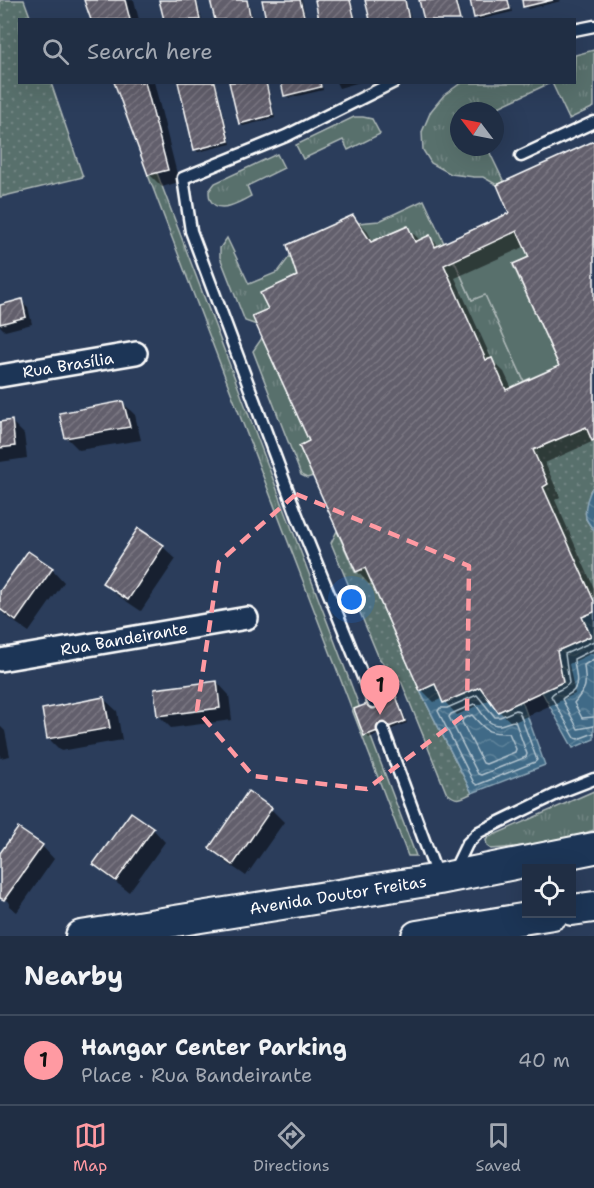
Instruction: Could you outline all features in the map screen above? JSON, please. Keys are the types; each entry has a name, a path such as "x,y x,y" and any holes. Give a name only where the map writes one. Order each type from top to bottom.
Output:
{"main road":[{"name":"Avenida Doutor Freitas","path":"81,936 445,877 594,848"},
{"path":"576,909 594,907"},
{"path":"417,936 528,918"}],"street":[{"name":"Rua Brasília","path":"0,376 136,353"},
{"name":"Rua Bandeirante","path":"0,660 247,618"}],"lane":[{"path":"576,30 594,26"},
{"path":"373,702 297,515 191,231 183,178 286,136 390,84"},
{"path":"521,156 594,122"},
{"path":"383,729 445,877"},
{"path":"445,877 467,843 479,832 594,779"}],"highlighted area":[{"path":"296,494 469,566 467,713 367,789 253,776 197,710 219,562"}],"green space":[{"path":"0,0 24,0 31,18 18,18 18,84 51,84 83,177 0,197"},
{"path":"594,50 594,107 569,119 552,84 576,84 576,55"},
{"path":"460,84 548,84 504,104 504,102 450,102 450,156 491,156 504,182 497,185 483,177 451,174 431,163 423,150 422,132 431,111 444,95"},
{"path":"354,117 372,119 380,134 348,150 343,140 303,159 296,145"},
{"path":"277,154 284,168 247,186 251,196 225,207 219,207 211,201 209,191 215,183"},
{"path":"157,173 416,856 408,856 148,175"},
{"path":"424,200 444,243 435,246 430,235 415,242 407,226 371,242 358,223 379,221"},
{"path":"517,231 529,257 513,265 559,366 524,381 485,295 472,300 454,260"},
{"path":"227,238 249,284 278,272 290,256 297,276 261,293 268,309 257,325 245,321 220,257 220,248"},
{"path":"454,260 472,300 485,294 524,381 506,390 492,358 486,360 444,265"},
{"path":"262,338 309,441 299,446 313,476 307,478 301,475 253,351"},
{"path":"586,427 592,441 594,440 594,485 590,491 586,519 594,531 594,601 543,487 548,484 533,450"},
{"path":"337,531 355,572 365,568 420,691 472,793 464,797 456,798 446,792 401,681 392,675 379,658 331,543"},
{"path":"594,791 594,830 569,838 530,845 491,849 487,846 486,840 489,837"}],"water":[{"path":"594,485 594,531 586,514 587,501"},
{"path":"594,612 594,739 573,748 542,692 563,682 557,651 591,636 582,617"},
{"path":"435,684 444,703 480,687 498,711 522,701 545,765 472,793 420,691"}],"building":[{"path":"84,0 125,0 130,18 90,18"},
{"path":"159,0 196,0 200,18 164,18"},
{"path":"210,0 247,0 251,18 214,18"},
{"path":"262,0 300,0 304,18 266,18"},
{"path":"315,0 350,0 354,18 319,18"},
{"path":"365,0 405,0 409,18 370,18"},
{"path":"419,0 455,0 460,18 424,18"},
{"path":"470,0 508,0 510,9 474,18"},
{"path":"522,0 553,0 523,7"},
{"path":"115,84 146,84 168,170 148,175"},
{"path":"178,84 215,84 229,141 194,150"},
{"path":"229,84 266,84 273,115 239,124"},
{"path":"281,84 320,84 321,87 284,96"},
{"path":"594,141 594,440 592,441 586,427 533,450 548,484 543,487 594,601 594,612 582,617 591,636 557,651 563,682 498,712 480,687 443,703 435,684 420,691 365,568 356,572 299,446 309,441 252,316 268,309 260,293 297,276 287,245 353,215 371,242 408,226 415,242 430,235 435,247 509,213 497,185","holes":["517,231 529,257 513,264 559,366 506,390 492,358 486,360 444,265"]},
{"path":"22,299 26,317 0,324 0,305"},
{"path":"123,401 130,427 65,438 59,413"},
{"path":"12,420 15,446 0,448 0,422"},
{"path":"138,528 164,545 128,600 102,583"},
{"path":"28,551 53,568 16,621 0,609 0,591"},
{"path":"217,681 220,708 157,716 154,689"},
{"path":"395,693 405,721 364,736 354,709"},
{"path":"104,697 110,728 47,739 42,709"},
{"path":"248,791 272,808 233,865 209,848"},
{"path":"131,812 154,828 116,881 93,864"},
{"path":"18,828 43,845 4,900 0,898 0,853"}],"place":[{"name":"Hangar Center Parking","path":"380,715"}]}
